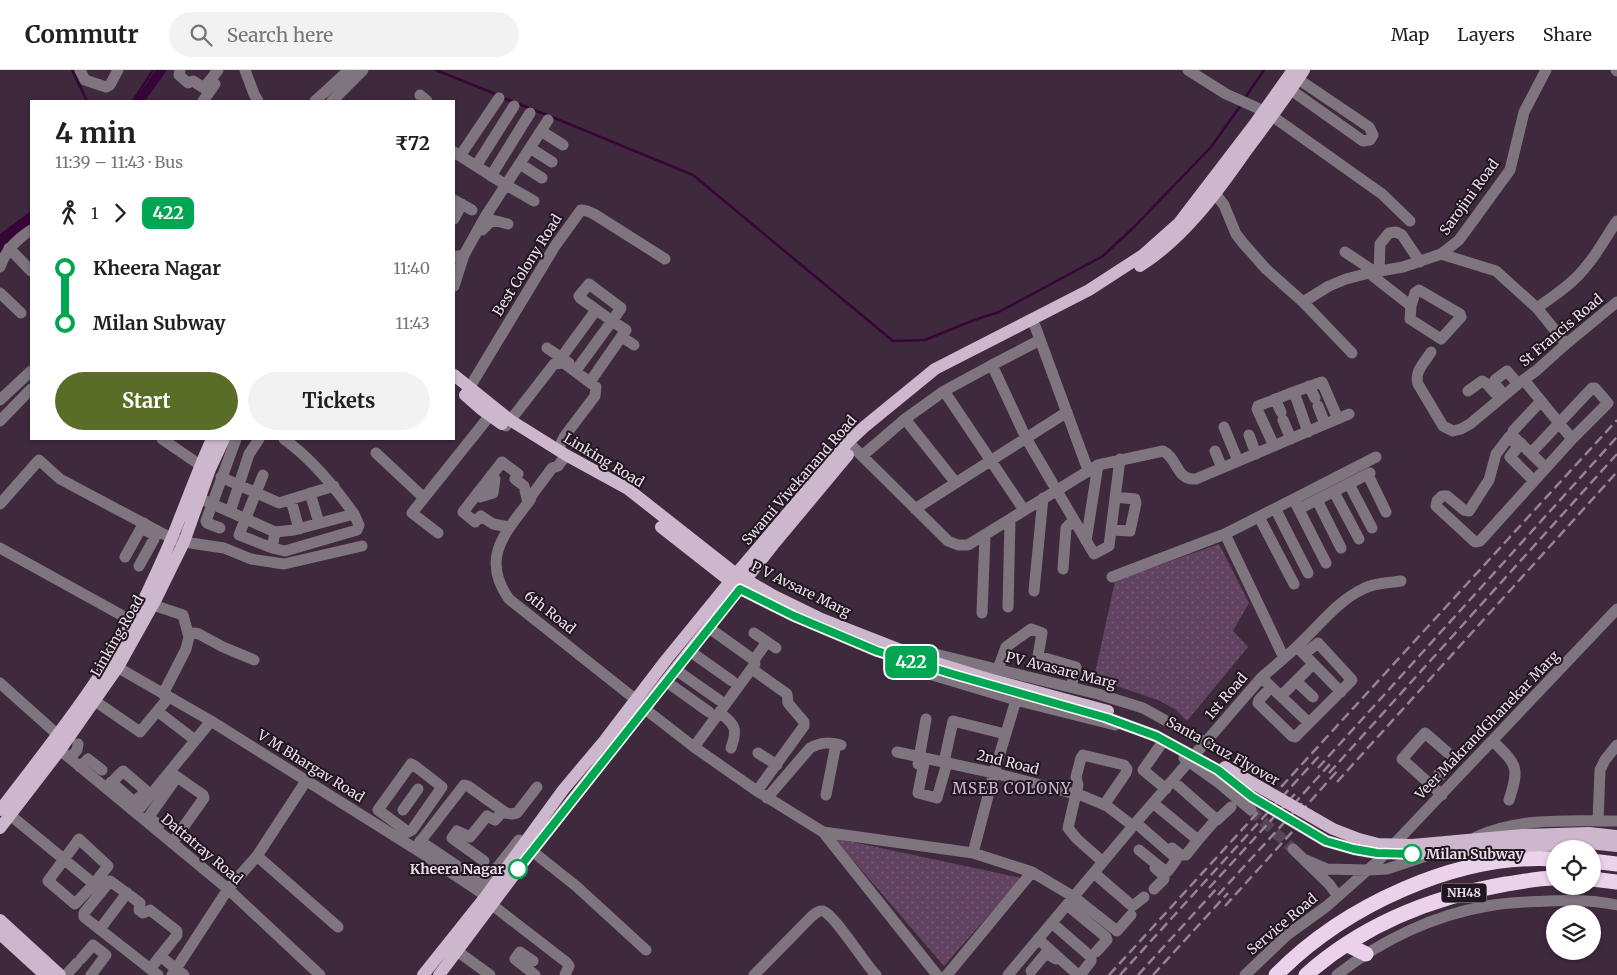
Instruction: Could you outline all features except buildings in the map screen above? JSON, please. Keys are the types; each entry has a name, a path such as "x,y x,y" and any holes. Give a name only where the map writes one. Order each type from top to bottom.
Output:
{"highway":[{"name":"NH48","path":"1276,975 1310,945 1358,912 1403,889 1471,866 1546,858"},
{"path":"1601,862 1617,864"},
{"name":"NH48","path":"1306,975 1324,958 1346,944 1378,925 1418,907 1476,890 1546,878"},
{"path":"1601,880 1617,882"},
{"path":"1346,944 1366,954"}],"main road":[{"name":"Swami Vivekanand Road","path":"915,390 943,373 1095,295 1156,256 1187,226 1268,113 1297,77"},
{"name":"Swami Vivekanand Road","path":"1268,113 1297,77"},
{"name":"Swami Vivekanand Road","path":"439,975 457,951 492,893 563,790 605,740 635,699 738,581 792,515 871,431 935,369 1089,290 1143,255 1212,190"},
{"name":"Linking Road","path":"455,376 467,391 492,412 559,458 625,492 738,581"},
{"name":"Linking Road","path":"455,385 467,391"},
{"name":"Linking Road","path":"5,812 65,754 95,701 132,621 146,610 155,575 178,523 205,467 225,441"},
{"name":"Linking Road","path":"0,828 5,812 58,735 113,665 146,610 184,542 199,498 205,467"},
{"name":"Swami Vivekanand Road","path":"424,975 492,893 532,851 667,682 710,628 738,581"},
{"name":"P V Avsare Marg","path":"738,581 819,618 835,629 903,654"},
{"name":"Santa Cruz Flyover","path":"903,654 1150,727 1212,760 1332,829 1359,839 1378,844 1412,845 1524,840 1617,846"},
{"name":"Santa Cruz Flyover","path":"1107,715 1164,740 1218,770 1251,804 1326,841 1377,853 1412,854 1524,840"},
{"path":"1524,840 1589,833 1617,836"},
{"path":"0,921 60,975"},
{"path":"0,934 39,973"}],"street":[{"path":"82,70 85,80 108,87 118,70"},
{"path":"180,70 178,75 188,83 194,81 204,88 219,71"},
{"path":"245,70 252,99"},
{"path":"332,100 349,70"},
{"path":"316,100 363,70"},
{"name":"Sarojini Road","path":"1303,302 1329,286 1346,279 1420,262 1441,254 1459,240 1510,170 1524,112 1546,70"},
{"path":"204,100 219,71"},
{"path":"1193,71 1226,94 1268,113 1382,194 1410,221"},
{"path":"1297,77 1369,127 1373,134 1370,140 1363,141 1297,77"},
{"path":"499,98 457,154 506,186 534,201"},
{"path":"476,166 514,106"},
{"path":"491,176 530,113"},
{"path":"475,238 485,217 548,120"},
{"path":"540,131 563,145"},
{"path":"530,148 552,162"},
{"path":"520,164 542,178"},
{"path":"1212,190 1224,206 1236,234 1266,269 1303,302 1352,353"},
{"path":"457,206 472,210"},
{"name":"Best Colony Road","path":"467,391 556,246 581,210 594,214 665,259"},
{"path":"455,280 459,256 492,220 508,224"},
{"path":"1537,308 1569,285 1581,273 1590,263 1617,221"},
{"path":"1375,272 1380,244 1388,233 1396,232 1402,235 1420,262"},
{"path":"0,268 9,248 29,236"},
{"path":"9,248 30,270"},
{"path":"1345,252 1375,272 1411,306"},
{"path":"1441,254 1493,270 1537,308 1566,344"},
{"path":"577,369 612,320 621,308 588,284 579,297 596,310 612,320 626,330 592,379"},
{"path":"1419,290 1462,317 1441,340 1410,319 1411,306 1416,292 1419,290"},
{"path":"0,293 21,312"},
{"name":"St Francis Road","path":"1432,352 1418,370 1416,379 1443,426 1453,430 1461,429 1470,424 1537,370 1617,302"},
{"path":"561,358 596,310"},
{"path":"1035,326 1067,412 1093,468 1086,541"},
{"path":"622,337 634,345"},
{"path":"1040,340 944,391 905,419 855,449 948,541 958,545 968,545 1093,468 1163,451 1172,458 1179,472 1184,477 1190,480 1196,479 1344,417 1323,383 1320,382 1258,406 1257,409 1274,446"},
{"path":"547,348 602,386 602,393 568,440 559,458"},
{"path":"508,423 554,364 564,363 587,379 596,387 596,391 595,396 564,437 559,458"},
{"path":"992,365 1026,438 1094,554 1109,546 1120,460"},
{"path":"1502,397 1494,382 1506,371 1521,382 1540,401 1572,440"},
{"path":"0,400 30,372"},
{"path":"1468,391 1482,381 1502,397"},
{"path":"1309,386 1325,424"},
{"path":"1531,453 1593,388 1607,402 1608,404 1476,542 1473,542 1436,506 1437,502 1444,495 1464,510 1469,511 1489,480 1496,454 1508,437 1531,453 1546,468"},
{"path":"0,420 30,390"},
{"path":"944,391 1024,510"},
{"path":"1294,392 1308,432"},
{"path":"1275,399 1291,439"},
{"path":"1520,445 1512,433 1540,401"},
{"path":"438,533 412,513 492,412"},
{"path":"915,509 1067,412"},
{"path":"905,419 956,483"},
{"path":"1224,427 1238,461"},
{"path":"1249,435 1256,454"},
{"path":"164,440 205,467"},
{"path":"230,512 250,454 258,440"},
{"path":"220,528 206,522 221,477 225,441 250,454"},
{"path":"1520,445 1511,454 1510,458 1534,481"},
{"path":"263,475 240,535 272,548 285,551 359,528 354,514 334,486 293,447"},
{"path":"1215,451 1222,468"},
{"path":"376,453 423,497"},
{"path":"1260,520 1278,514 1376,457"},
{"name":"6th Road","path":"559,458 526,501 499,544 497,566 500,584 509,599 635,699"},
{"path":"0,504 39,460 60,479 142,526 184,542 224,548 251,559 284,564 362,546"},
{"path":"481,516 475,522 463,513 493,477 502,462 518,474 515,479"},
{"path":"1112,577 1260,520 1296,504 1317,500 1369,474 1386,512"},
{"path":"221,477 279,503 334,486"},
{"path":"493,477 515,479 524,486 526,501"},
{"path":"1349,484 1372,528"},
{"path":"1334,492 1359,539"},
{"path":"310,493 334,537"},
{"path":"478,495 481,516 493,524 512,523"},
{"path":"1112,530 1130,532 1136,503 1135,499 1116,497"},
{"path":"199,498 275,532 299,529 354,514"},
{"path":"1034,591 1042,498"},
{"path":"291,500 299,529"},
{"path":"1317,500 1341,548"},
{"path":"1296,504 1326,563"},
{"path":"1278,514 1308,573"},
{"path":"499,518 512,523"},
{"path":"1008,607 1010,520"},
{"path":"1064,569 1066,528 1074,520"},
{"path":"1260,520 1294,584"},
{"path":"131,562 142,526"},
{"path":"131,562 154,537 142,526"},
{"path":"272,548 275,532"},
{"path":"1224,534 1284,658"},
{"path":"982,613 985,536"},
{"path":"0,548 132,621"},
{"path":"131,562 155,575"},
{"path":"1301,651 1345,599 1364,588 1401,581"},
{"name":"Veer MakrandGhanekar Marg","path":"1368,870 1493,742 1617,609"},
{"path":"95,701 140,732 166,695 186,649 189,637 188,632 183,615 146,610"},
{"path":"710,628 787,694 790,706 804,722 803,730 777,765 762,794"},
{"path":"998,669 1006,647 1031,628 1042,633 1038,656 1076,668 1071,687"},
{"path":"188,632 199,634 254,660"},
{"path":"694,748 714,712 771,645 754,633"},
{"path":"1271,687 1258,703 1292,736 1297,735 1351,682 1352,679 1318,643 1301,651"},
{"path":"692,650 733,679"},
{"path":"1301,651 1341,692"},
{"name":"1st Road","path":"1008,975 1261,678 1284,658 1301,651"},
{"name":"PV Avasare Marg","path":"903,654 927,652 1071,687 1143,708 1206,743"},
{"name":"P V Avsare Marg","path":"903,654 919,671 1016,700 1115,725 1155,739 1251,804"},
{"path":"1281,696 1314,664"},
{"name":"V M Bhargav Road","path":"113,665 211,721 306,781 396,821 417,845 492,893 570,966 565,975"},
{"path":"678,667 720,698"},
{"path":"1261,678 1309,723"},
{"path":"1296,681 1313,697"},
{"path":"667,682 714,712 732,721 736,737 731,748"},
{"path":"0,683 58,735 65,754 77,750 78,744"},
{"path":"973,853 991,769 1002,746 1016,700"},
{"path":"645,709 694,748 823,832 937,975"},
{"path":"161,714 193,738"},
{"path":"926,719 918,793 937,798 950,720"},
{"path":"193,738 211,721"},
{"path":"942,763 954,721 1005,734"},
{"path":"173,775 204,798 174,840 150,816 198,726"},
{"path":"1431,785 1440,775 1439,773 1444,771 1455,758 1426,733 1402,759 1442,795"},
{"path":"912,793 928,739"},
{"path":"1493,742 1510,758 1515,766 1515,782 1510,800"},
{"path":"762,794 810,748 819,743 838,744 826,795"},
{"path":"1162,744 1143,770 1169,785 1217,820 1231,807"},
{"path":"1598,821 1600,770 1617,745"},
{"name":"2nd Road","path":"897,752 942,763 991,769 1094,800 1135,824 1176,857 1176,860 1168,871 1165,871 1139,850"},
{"path":"758,753 777,765"},
{"name":"Dattatray Road","path":"65,754 80,767 102,770 109,785 136,813 174,840 320,975"},
{"path":"1103,862 1077,840 1068,828 1074,794 1078,785 1076,778 1082,756 1124,765 1128,769 1104,805"},
{"path":"1451,763 1462,774"},
{"path":"413,764 442,786 442,789 411,831 406,831 396,821 380,812 378,808 408,766 413,764"},
{"path":"149,792 123,771 109,785 134,802 149,792 173,775"},
{"path":"160,956 177,973 228,889 257,856 306,781"},
{"path":"417,845 464,785 509,814 518,813 537,787"},
{"path":"396,821 418,789"},
{"path":"136,813 149,792"},
{"path":"492,893 551,800"},
{"path":"1153,803 1198,840"},
{"path":"484,861 452,838 458,831 470,837 487,816 495,820 503,811"},
{"path":"5,812 94,884"},
{"path":"1306,860 1327,869 1387,869 1461,845 1502,827 1537,822 1617,821"},
{"path":"1152,832 1184,856 1212,824"},
{"path":"823,832 973,853 1032,872 1070,901 1117,930 1130,915"},
{"path":"80,839 108,864 108,867 78,903 74,904 48,881 64,859 80,839"},
{"path":"1122,840 1164,876 1164,879 1154,889"},
{"path":"1293,849 1329,884 1338,896"},
{"path":"532,851 576,886 646,950"},
{"path":"257,856 338,926"},
{"name":"Service Road","path":"1245,975 1288,935 1368,870"},
{"path":"947,975 1032,872"},
{"path":"1094,873 1131,905 1134,905 1144,896"},
{"path":"110,880 127,893 140,903 139,910 143,913 150,910 177,931 177,935 160,956 154,972 84,918 84,913 110,880"},
{"path":"100,929 127,893"},
{"path":"1337,975 1366,954 1392,939 1430,922 1488,906 1578,900 1617,905"},
{"path":"1070,901 1106,936 1107,940 1096,952"},
{"path":"754,975 819,911 824,912 834,921 876,975"},
{"path":"1038,940 1077,974 1081,974 1091,961 1091,957 1052,923"},
{"path":"66,975 93,945 106,955 91,975"},
{"path":"457,951 490,975"},
{"path":"1019,963 1029,974 1048,952 1074,975"}],"shaded area":[{"path":"156,70 167,70 146,100 135,100"},
{"path":"30,212 30,226 8,242 0,255 0,234"},
{"path":"1219,544 1249,603 1233,631 1248,647 1187,721 1176,710 1160,701 1094,678 1115,581"},
{"path":"834,838 1021,878 944,966"}],"waterway":[{"path":"72,70 87,100"},
{"path":"134,100 153,70"},
{"path":"436,70 498,95"},
{"path":"1245,98 1264,70"},
{"path":"503,98 547,115"},
{"path":"552,117 693,175 893,341 925,340 999,312 1103,256 1134,227 1211,147 1241,105"}],"tunnel":[{"path":"1251,810 1293,849"}],"railway":[{"path":"1109,975 1617,420"},
{"path":"1318,768 1617,437"},
{"path":"1329,773 1617,454"},
{"path":"1337,782 1617,472"},
{"path":"1120,975 1321,754"},
{"path":"1293,805 1330,764"},
{"path":"1300,813 1338,770"},
{"path":"1209,888 1295,794"},
{"path":"1218,895 1302,803"},
{"path":"1225,906 1312,810"},
{"path":"1138,975 1219,886"},
{"path":"1153,975 1228,893"}],"bus line":[{"name":"422","path":"518,869 740,589 794,616 877,651 1107,718 1156,736 1218,770 1252,797 1326,841 1377,853 1412,854"}],"place":[{"name":"Milan Subway","path":"1412,854"},
{"name":"Kheera Nagar","path":"518,869"}],"district":[{"name":"MSEB COLONY","path":"1012,789"}]}
